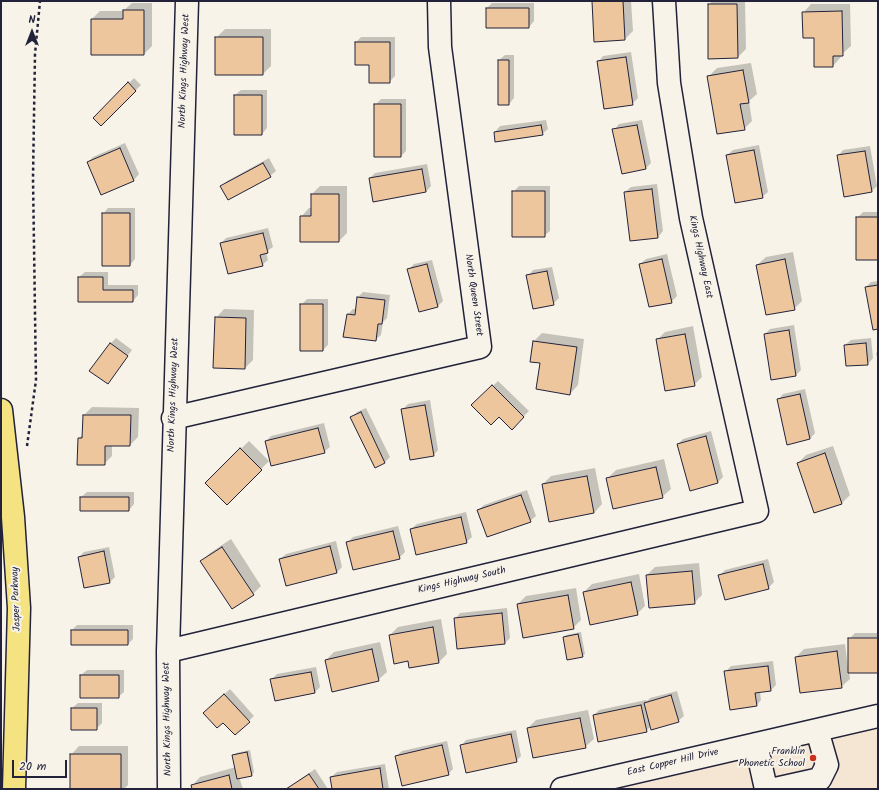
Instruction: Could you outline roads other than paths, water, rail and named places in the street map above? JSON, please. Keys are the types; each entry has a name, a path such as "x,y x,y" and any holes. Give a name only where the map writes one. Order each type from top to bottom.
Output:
{"main road":[{"name":"Jasper Parkway","path":"1,410 13,516 18,608 14,789"}],"street":[{"name":"North Kings Highway West","path":"169,789 168,651 173,418 187,1"},
{"name":"North Queen Street","path":"173,418 480,347 440,48 439,1"},
{"name":"Kings Highway East","path":"664,1 669,83 691,218 756,511"},
{"name":"Kings Highway South","path":"168,651 756,511"},
{"name":"East Copper Hill Drive","path":"562,789 621,782 756,744 878,716"},
{"path":"775,789 820,779 827,765 817,730"},
{"path":"756,744 766,789"}],"place":[{"name":"Franklin Phonetic School","path":"813,758"}]}
